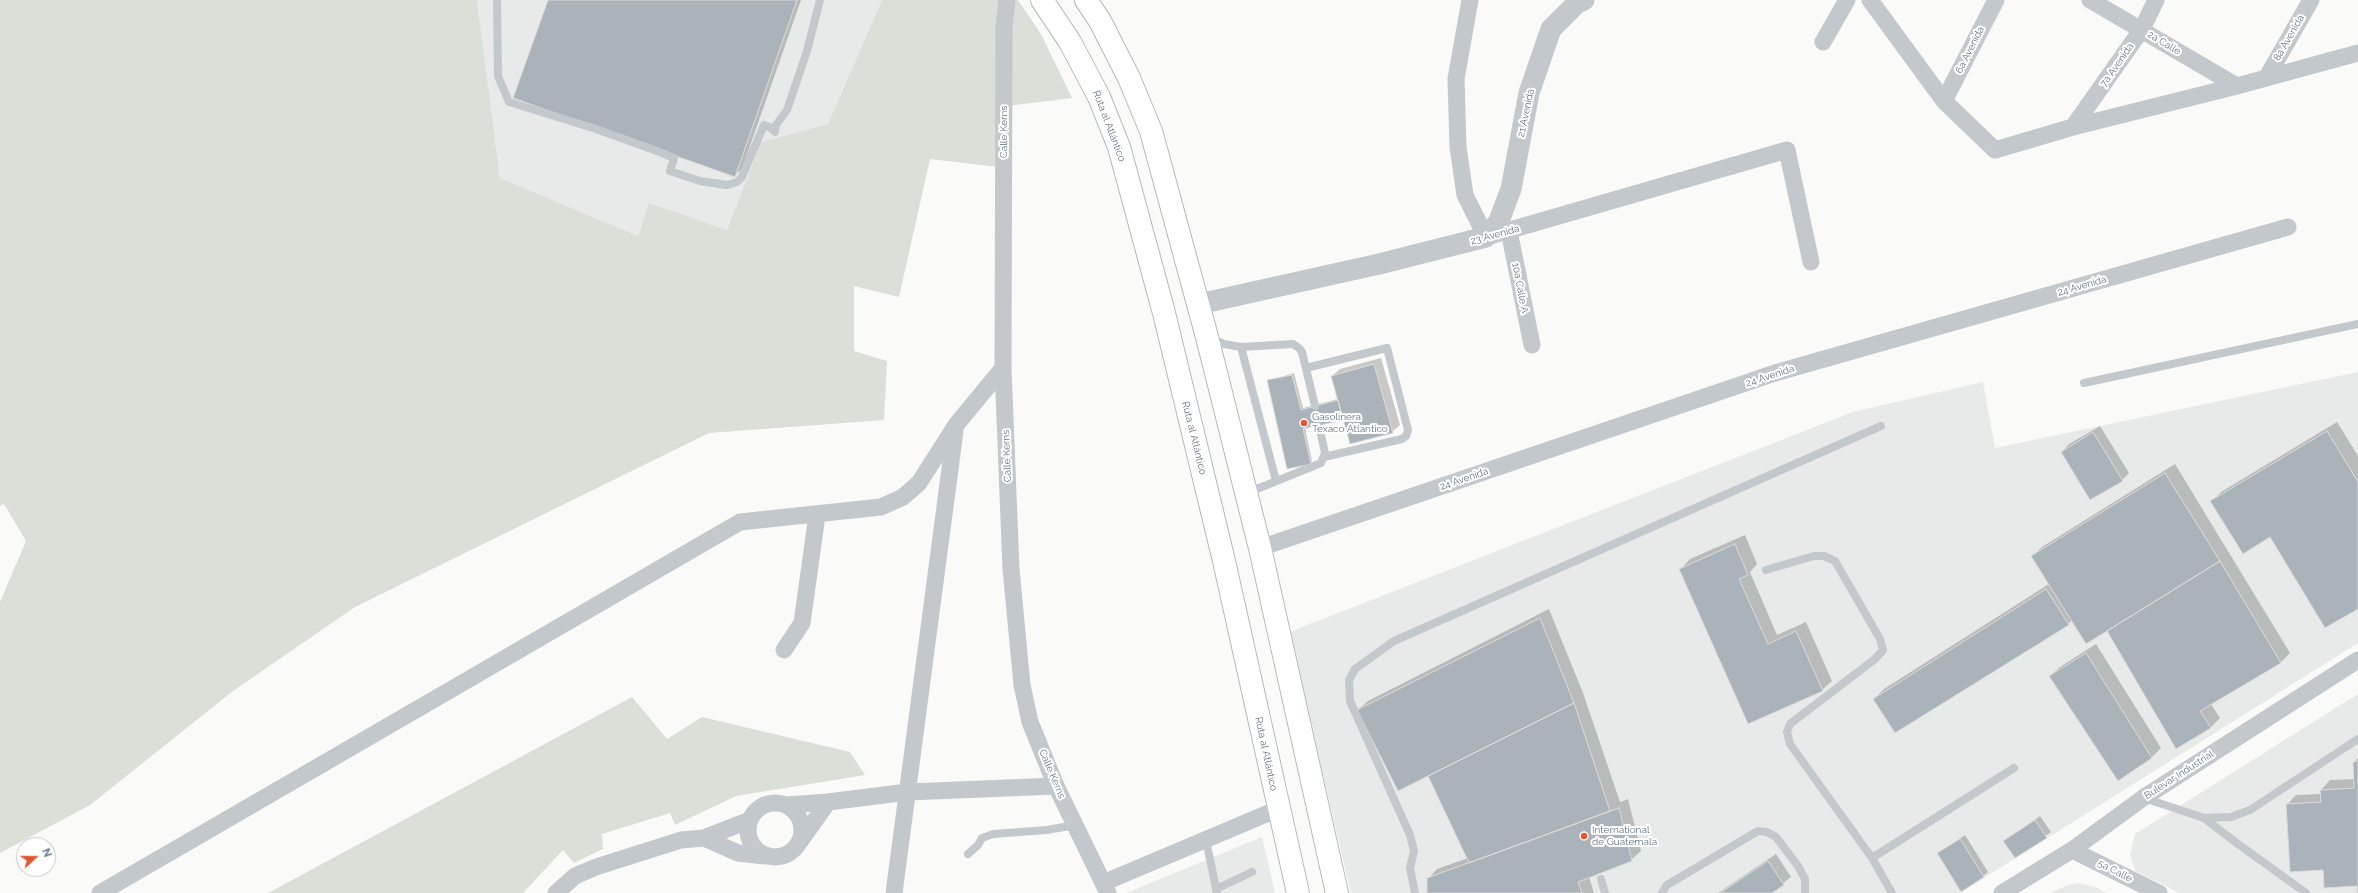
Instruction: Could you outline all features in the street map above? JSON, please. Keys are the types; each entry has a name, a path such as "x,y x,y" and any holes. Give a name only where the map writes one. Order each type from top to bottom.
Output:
{"highway":[{"name":"Ruta al Atlántico","path":"1042,0 1070,42 1099,97 1119,147 1164,313 1216,530 1298,893"},
{"path":"1086,0 1100,21 1129,78 1150,131 1199,304 1260,548 1337,893"}],"street":[{"name":"Calle Kerns","path":"1007,0 1004,27 1003,368 1011,569 1022,685 1030,722 1056,786 1105,888"},
{"path":"1470,0 1456,79 1458,147 1465,195 1486,238"},
{"name":"21 Avenida","path":"1486,238 1499,221 1511,189 1529,93 1551,29 1577,3 1584,0"},
{"path":"1823,42 1847,0"},
{"path":"1870,0 1944,101 1995,150 2073,126 2237,86 2358,53"},
{"name":"6a Avenida","path":"1944,101 1996,0"},
{"name":"2a Calle","path":"2090,0 2237,86"},
{"name":"7a Avenida","path":"2073,126 2142,30 2156,0"},
{"name":"8a Avenida","path":"2267,77 2311,0"},
{"name":"23 Avenida","path":"1199,304 1379,264 1486,238 1787,150 1811,262"},
{"name":"24 Avenida","path":"1260,548 1776,373 2288,226"},
{"name":"10a Calle A","path":"1509,231 1532,346"},
{"path":"100,893 740,522 881,507 903,497 919,482 956,425 1003,368"},
{"path":"894,893 956,425"},
{"path":"784,650 802,623 817,515"},
{"name":"Bulevar Industrial","path":"2002,893 2072,850 2143,798 2358,660"},
{"path":"786,805 828,802 908,792 1056,786"},
{"path":"765,856 756,850 750,841 748,830 750,820 756,811 765,804 776,802 786,805 795,811 801,820 803,830 801,840"},
{"path":"704,838 738,853 776,858 786,855 795,849 828,802"},
{"path":"1105,888 1206,840 1278,809"},
{"path":"556,893 576,876 596,867 681,840 704,838 750,820"},
{"name":"5a Calle","path":"2072,850 2159,893"}],"lane":[{"path":"497,0 498,76 510,102 592,128 674,158 670,171 700,181 727,185 737,182 742,177 764,125 775,132 776,125 787,110 807,51 820,0"},
{"path":"2084,383 2358,324"},
{"path":"1208,337 1224,344 1241,347 1293,344 1302,352 1315,406"},
{"path":"1241,347 1276,481"},
{"path":"1306,368 1387,348 1408,430 1406,436 1402,440 1324,457"},
{"path":"1246,493 1321,463 1325,452 1319,426"},
{"path":"1415,893 1410,868 1414,851 1410,835 1350,700 1349,680 1355,670 1394,641 1881,426"},
{"path":"1766,570 1814,556 1824,556 1835,561 1880,639 1882,650 1875,659 1790,724 1787,732 1790,744 1872,858 1892,893"},
{"path":"2204,818 2231,817 2250,810 2358,739"},
{"path":"1872,858 2014,768"},
{"path":"2143,798 2204,818 2306,893"},
{"path":"968,854 978,845 982,838 993,834 1046,830 1075,825"},
{"path":"1662,893 1667,885 1758,831 1767,832 1776,837 1798,866 1805,879 1804,893"},
{"path":"1206,840 1216,891 1252,872"},
{"path":"1601,879 1605,893"}],"shaded area":[{"path":"0,0 477,0 500,178 638,236 649,203 727,230 761,142 828,124 882,0 1018,0 1041,34 1072,98 999,107 998,167 930,159 899,297 854,286 854,351 887,361 884,420 709,433 355,607 233,691 90,805 30,837 16,837 16,844 0,853 0,602 26,541 4,504 0,506"},
{"path":"477,0 882,0 828,124 761,142 727,230 649,204 638,236 500,178"},
{"path":"2358,372 2358,643 1960,893 1351,893 1313,733 1287,633 1853,412 1983,382 1995,448"},
{"path":"2358,694 2358,893 2180,893 2135,871 2130,855 2135,834"},
{"path":"632,697 667,739 702,717 850,752 865,775 736,796 675,825 670,813 602,834 603,849 574,863 563,850 523,893 268,893"},
{"path":"1262,837 1275,893 1126,893"},
{"path":"2078,883 2098,888 2107,893 2051,893 2068,885"}],"building":[{"path":"548,0 797,0 735,177 513,98"},
{"path":"1374,364 1393,433 1350,444 1331,376"},
{"name":"Gasolinera Texaco Atlantico","path":"1292,375 1301,410 1338,400 1343,420 1303,429 1311,464 1287,469 1267,380"},
{"path":"2327,431 2358,482 2358,609 2325,628 2270,537 2243,554 2210,501"},
{"path":"2093,432 2123,481 2090,500 2061,452"},
{"path":"2165,473 2220,561 2086,644 2031,556"},
{"path":"1735,544 1748,575 1739,579 1768,644 1796,631 1823,691 1748,724 1679,569"},
{"path":"2220,561 2281,663 2200,711 2211,728 2176,749 2107,631"},
{"path":"2046,589 2069,625 1895,733 1873,699"},
{"path":"1540,618 1574,703 1398,791 1357,710"},
{"path":"2086,653 2152,758 2118,781 2049,676"},
{"path":"1574,703 1610,811 1469,863 1428,776"},
{"path":"2358,761 2357,893 2357,886 2324,888 2323,870 2290,872 2286,804 2321,802 2320,790 2354,788 2353,762"},
{"name":"International de Guatemala","path":"1619,808 1632,861 1578,882 1582,893 1427,893 1427,878"},
{"path":"2035,820 2047,838 2015,858 2003,841"},
{"path":"1960,839 1984,877 1961,892 1937,853"},
{"path":"1768,861 1784,885 1772,893 1720,893"}],"place":[{"name":"Gasolinera Texaco Atlantico","path":"1304,423"},
{"name":"International de Guatemala","path":"1584,836"}]}
